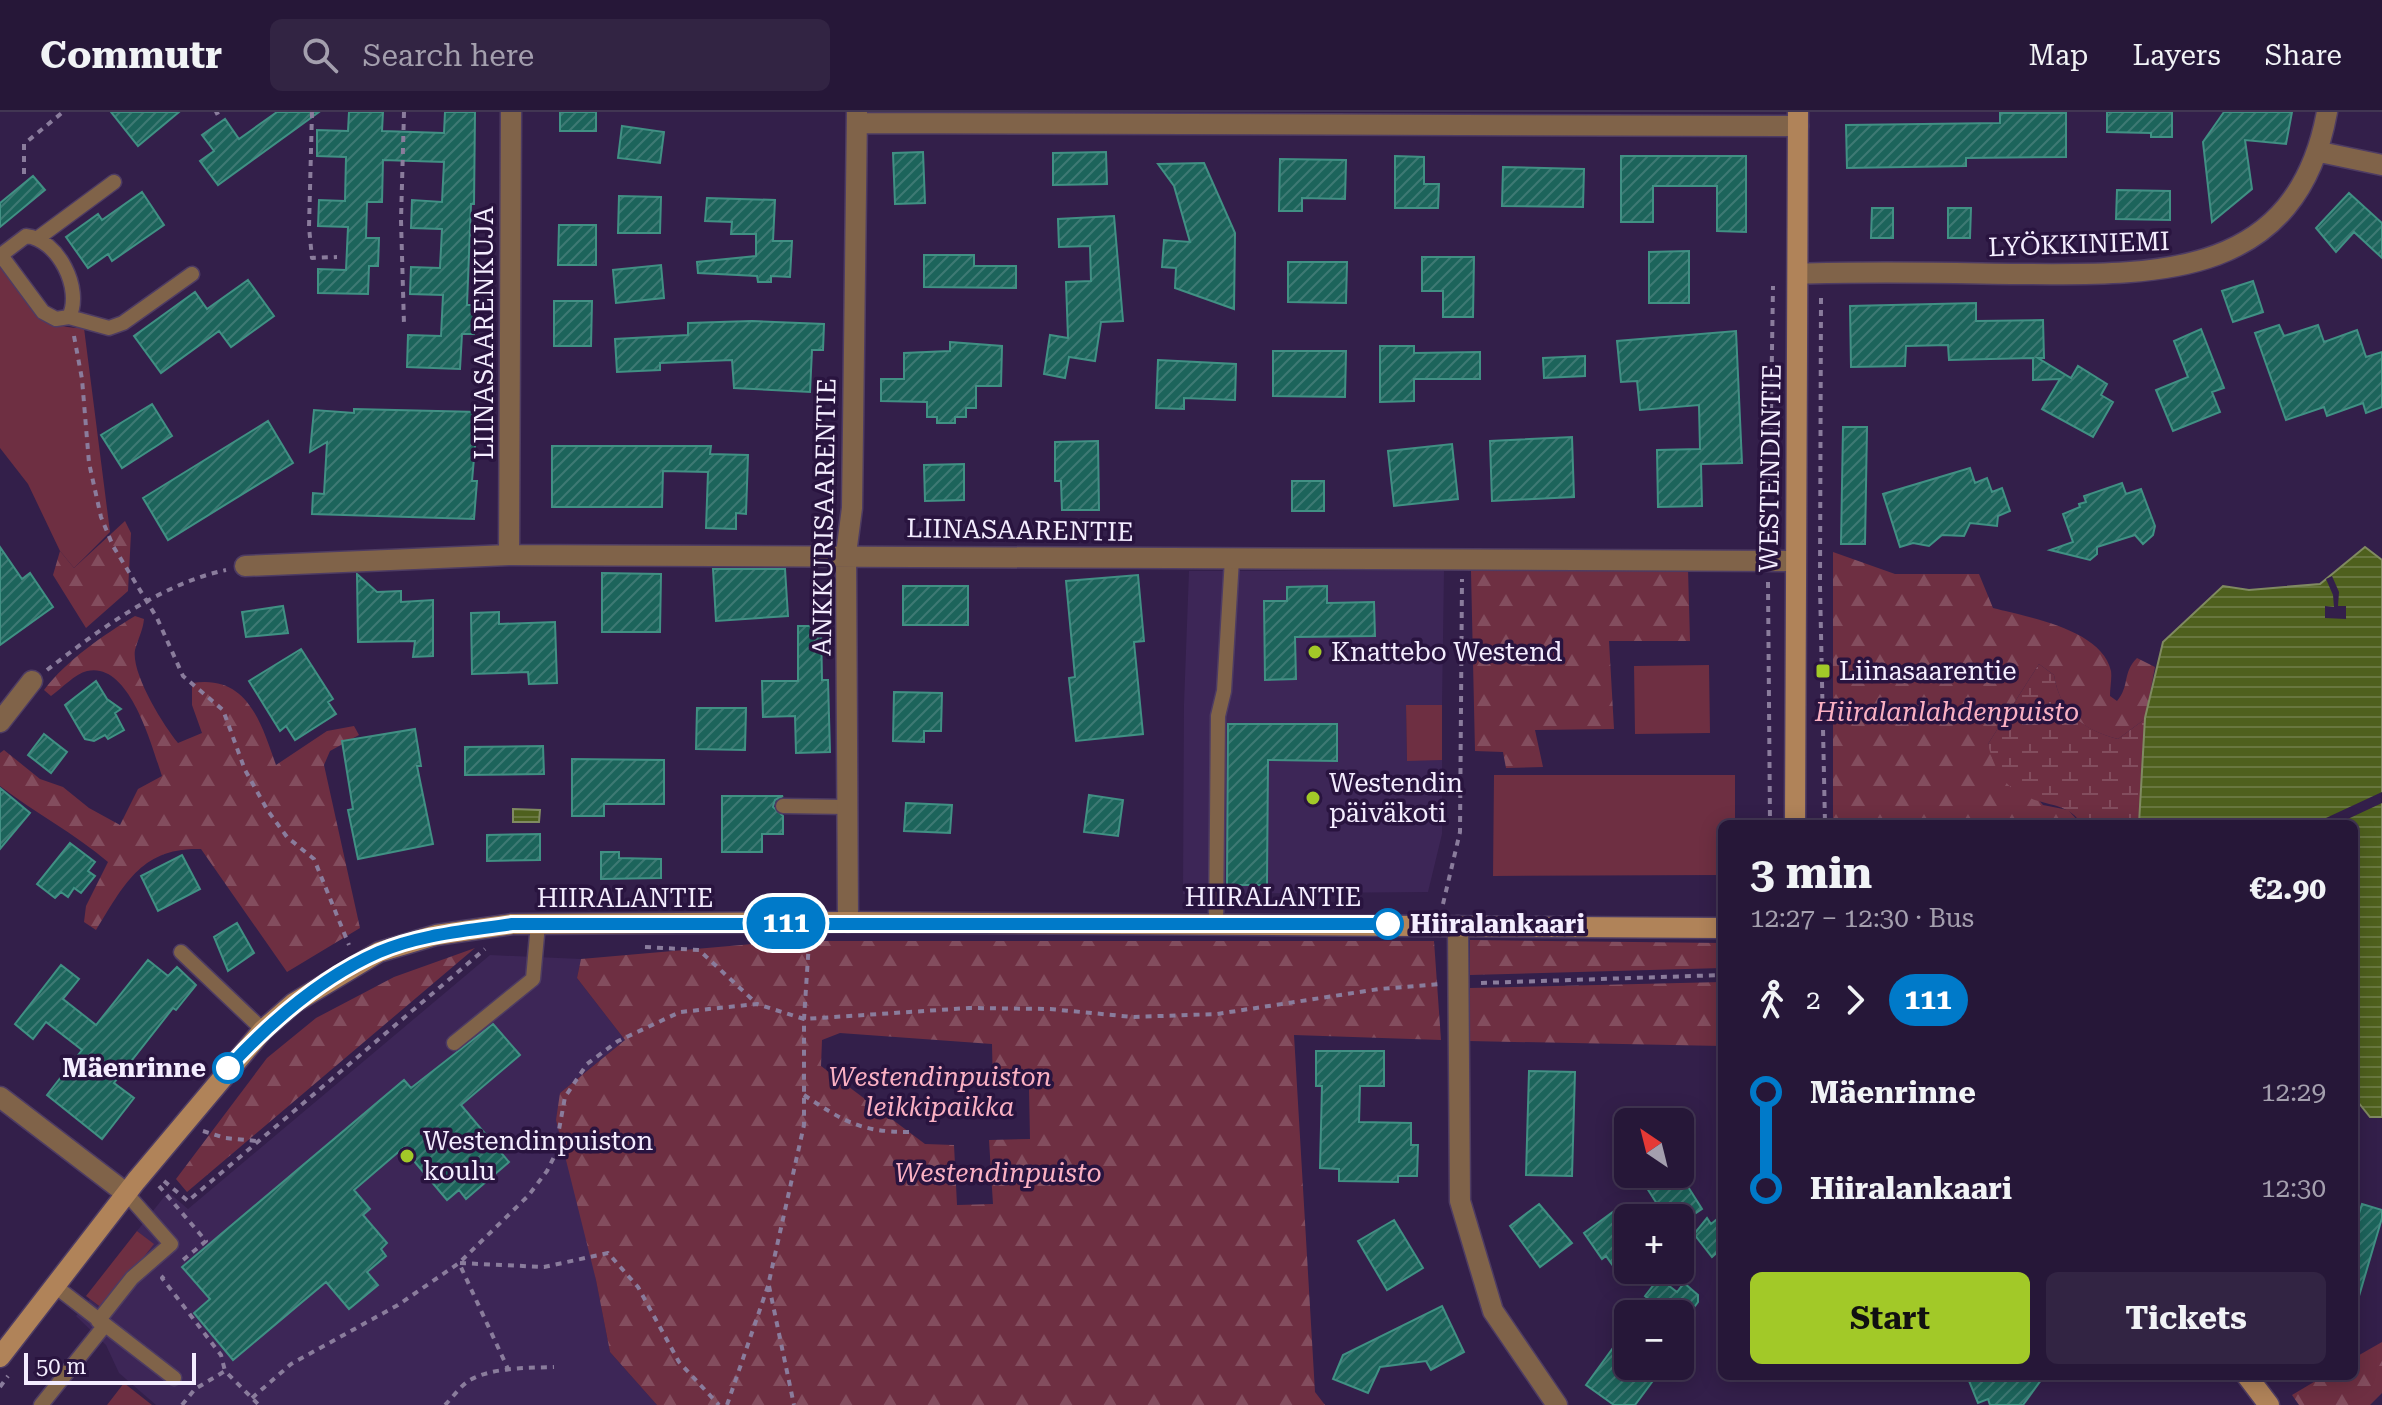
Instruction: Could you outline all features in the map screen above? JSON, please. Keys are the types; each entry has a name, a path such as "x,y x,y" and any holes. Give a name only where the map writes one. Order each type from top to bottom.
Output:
{"street":[{"name":"LIINASAARENKUJA","path":"509,555 511,112"},
{"name":"LYÖKKINIEMI","path":"1798,274 2077,274 2188,266 2227,252 2258,233 2285,208 2320,152 2327,112"},
{"path":"857,117 1798,119"},
{"name":"ANKKURISAARENTIE","path":"848,922 846,554 852,508 857,117"},
{"name":"WESTENDINTIE","path":"1795,820 1798,119"},
{"path":"2320,152 2382,165"},
{"name":"LIINASAARENTIE","path":"245,566 509,555 846,554 1794,561"},
{"path":"0,722 32,681"},
{"name":"HIIRALANTIE","path":"0,1357 127,1194 263,1030 294,1003 379,952 436,935 538,924 848,922 1718,928"},
{"path":"1450,926 1458,983 1460,1201 1493,1311 1557,1405"},
{"path":"0,1097 127,1194"},
{"path":"2250,1380 2269,1405"}],"lane":[{"path":"38,238 114,182"},
{"path":"69,317 76,304 73,284 48,246 38,238 26,236 0,255 43,312 56,319 69,317 109,328 123,323 192,274"},
{"path":"1216,923 1218,716 1224,691 1232,559"},
{"path":"783,806 848,807"},
{"path":"454,1043 533,979 538,924"},
{"path":"181,952 263,1030"},
{"path":"41,1405 132,1278 171,1244 127,1194"},
{"path":"55,1286 174,1378"}],"path":[{"path":"24,174 24,144 63,112"},
{"path":"312,112 309,227 312,258 337,257"},
{"path":"404,112 401,220 404,325"},
{"path":"1770,820 1769,562 1774,275"},
{"path":"69,317 82,379 89,463 101,517 146,604 157,618 183,676 223,710 245,770 268,811 287,837 314,859 350,947"},
{"name":"WESTENDINTIE","path":"1820,540 1825,820"},
{"path":"1450,926 1441,911 1460,832 1462,558"},
{"path":"32,681 98,632 146,604 213,573 245,566"},
{"path":"727,1405 768,1286 804,1125 804,1019 811,923"},
{"path":"259,1405 225,1371 221,1355 162,1278 206,1241 162,1183 188,1201 489,945"},
{"path":"643,947 699,950 757,1004"},
{"path":"252,1398 291,1364 398,1305 459,1263 528,1196 554,1157 565,1097 587,1064 618,1041 680,1012 757,1004 804,1019 969,1008 1050,1009 1133,1017 1217,1014 1379,989 1458,983 1718,975"},
{"path":"804,1095 846,1123 874,1132 909,1132"},
{"path":"196,1139 203,1130 225,1138 258,1142"},
{"path":"459,1263 544,1267 608,1253 638,1287 679,1362 719,1405"},
{"path":"459,1263 509,1371"},
{"path":"768,1286 794,1405"},
{"path":"445,1405 466,1382 509,1371 554,1367"},
{"path":"182,1405 195,1389 225,1371"}],"shaded area":[{"path":"2365,547 2382,560 2382,1117 2370,1117 2358,1102 2358,820 2139,820 2145,718 2163,642 2223,586 2249,590 2320,584"},
{"path":"1189,571 1444,571 1442,705 1406,706 1407,760 1442,760 1442,834 1428,892 1183,894 1184,704"},
{"path":"513,809 540,810 539,822 513,822"},
{"name":"Westendinpuiston koulu","path":"490,955 581,959 577,978 625,1040 560,1093 610,1352 657,1405 156,1405 119,1373 106,1345 76,1316 90,1299 102,1309 153,1244 137,1231 168,1192 188,1209"}],"green space":[{"path":"0,263 25,299 43,317 68,327 84,328 110,532 74,568 60,551 28,484 0,448"},
{"path":"125,521 131,533 128,591 86,628 53,575 60,551 74,568"},
{"name":"Hiiralanlahdenpuisto","path":"1833,552 1895,574 1979,574 1993,608 2061,627 2094,645 2105,657 2111,671 2110,696 2117,701 2124,690 2129,669 2137,658 2155,667 2145,719 2118,739 2094,731 2075,718 2062,700 2054,675 2039,664 1988,744 2043,805 2068,810 2077,820 1833,820"},
{"path":"1688,569 1690,641 1609,641 1614,729 1535,730 1543,767 1506,768 1503,752 1475,751 1471,571"},
{"path":"135,616 144,619 135,650 138,672 157,712 178,743 202,733 192,705 192,683 211,682 226,686 249,704 276,765 327,731 354,726 359,735 330,751 324,765 360,928 287,972 201,849 163,854 136,872 96,930 84,922 86,906 108,862 0,786 0,753 4,750 40,779 63,787 89,808 120,825 138,789 162,776 137,709 115,679 102,671 87,671 51,696 44,690 86,649"},
{"path":"2039,664 2054,675 2068,710 2094,731 2118,739 2145,719 2139,820 2078,820 2061,808 2021,794 2008,784 1996,768 1988,744"},
{"path":"1709,665 1710,733 1635,734 1634,666"},
{"path":"1406,705 1442,705 1442,760 1407,761"},
{"path":"1494,775 1735,775 1735,820 1718,820 1718,875 1493,876"},
{"path":"1470,940 1718,943 1718,968 1470,975"},
{"name":"Westendinpuisto","path":"786,941 1434,941 1441,1040 1294,1035 1315,1392 1325,1405 657,1405 610,1352 596,1280 556,1120 560,1093 625,1040 577,978 581,959","holes":["840,1033 992,1044 993,1088 1029,1088 1030,1139 989,1140 993,1204 957,1205 954,1145 925,1144 821,1066 822,1040"]},
{"path":"475,948 187,1192 176,1179 267,1058 316,1018 394,977"},
{"path":"1718,982 1718,1046 1469,1041 1470,988"},
{"path":"137,1231 154,1244 103,1309 86,1296"},
{"path":"2382,1342 2382,1393 2370,1405 2299,1405 2292,1395 2317,1380 2358,1380 2358,1356"},
{"path":"124,1383 152,1405 107,1405"}],"pier":[{"path":"2332,576 2339,592 2338,606 2346,606 2346,619 2325,618 2325,606 2334,607 2326,579"},
{"path":"2382,792 2382,803 2346,820 2322,820"}],"building":[{"path":"111,112 179,112 138,146"},
{"path":"277,112 319,112 218,185 200,161 214,151 202,135 225,119 239,139"},
{"path":"349,112 383,112 382,131 444,133 445,112 475,112 474,204 471,204 467,305 475,305 474,334 462,334 460,369 407,367 408,335 441,336 443,295 410,294 411,267 440,268 442,229 411,228 412,200 442,202 444,162 383,160 382,202 367,202 366,238 379,238 378,266 369,266 368,294 318,293 318,269 346,270 348,227 318,226 319,200 345,201 346,157 317,156 317,130 348,131"},
{"path":"560,112 596,112 596,131 560,131"},
{"path":"2107,112 2172,112 2172,137 2107,132"},
{"path":"2224,112 2292,112 2286,144 2245,140 2252,189 2212,222 2203,142"},
{"path":"2000,113 2066,113 2066,157 1966,158 1966,166 1847,168 1846,125 2000,123"},
{"path":"622,126 664,132 660,163 618,158"},
{"path":"923,152 925,203 895,204 893,153"},
{"path":"1106,152 1107,184 1053,185 1053,153"},
{"path":"1395,156 1424,157 1424,184 1439,184 1438,208 1395,208"},
{"path":"1621,156 1746,156 1746,232 1717,231 1717,186 1653,186 1653,222 1621,222"},
{"path":"1280,159 1346,160 1345,199 1302,198 1302,211 1279,211"},
{"path":"1204,163 1235,233 1234,309 1175,288 1176,268 1162,267 1164,240 1190,242 1174,186 1158,164"},
{"path":"1503,167 1584,169 1583,207 1502,206"},
{"path":"33,176 45,190 0,227 0,203"},
{"path":"2117,190 2170,191 2170,220 2116,219"},
{"path":"142,192 164,225 112,261 108,254 88,268 66,237 98,214 102,220"},
{"path":"2349,193 2382,223 2382,258 2354,232 2336,252 2316,228"},
{"path":"619,196 661,197 660,233 618,233"},
{"path":"707,198 775,200 773,241 792,241 790,277 771,276 771,282 758,282 757,276 698,273 697,262 756,256 756,234 731,234 732,222 705,221"},
{"path":"1872,208 1893,208 1893,238 1871,238"},
{"path":"1948,208 1971,208 1970,238 1948,238"},
{"path":"1114,216 1123,321 1101,322 1095,361 1069,357 1065,378 1044,374 1050,335 1068,338 1066,282 1091,281 1090,246 1059,247 1058,219"},
{"path":"559,225 596,225 596,265 558,265"},
{"path":"1689,251 1689,303 1649,303 1649,252"},
{"path":"924,255 974,255 974,266 1016,266 1016,288 924,287"},
{"path":"1422,257 1474,257 1473,317 1443,317 1443,291 1422,291"},
{"path":"1288,262 1347,262 1346,303 1288,302"},
{"path":"661,265 664,298 616,303 613,270"},
{"path":"248,280 274,316 231,347 219,331 161,373 134,336 195,292 207,309"},
{"path":"2253,281 2263,312 2233,322 2222,291"},
{"path":"554,301 592,301 591,346 554,346"},
{"path":"1976,303 1976,321 2043,320 2044,358 2038,358 2071,378 2078,366 2107,384 2101,395 2113,402 2093,437 2042,409 2060,379 2033,380 2033,358 1949,360 1948,345 1906,346 1905,366 1851,367 1850,306"},
{"path":"752,321 824,324 823,350 812,350 810,392 734,388 732,360 660,363 660,370 617,372 615,339 688,335 688,323"},
{"path":"2279,325 2284,336 2318,325 2324,342 2357,330 2366,357 2382,352 2382,407 2366,413 2363,403 2327,416 2324,407 2286,420 2255,333"},
{"path":"2201,329 2224,388 2212,392 2220,412 2173,431 2156,390 2188,377 2174,341"},
{"path":"1736,331 1742,463 1701,464 1702,506 1658,507 1657,450 1700,449 1699,405 1640,410 1637,381 1621,382 1617,341"},
{"path":"950,342 1002,346 1001,386 976,386 976,408 966,408 966,417 955,417 955,423 937,423 937,417 927,417 927,402 881,401 881,379 904,379 904,353 950,351"},
{"path":"1380,346 1414,346 1414,353 1480,352 1480,379 1414,379 1414,401 1380,402"},
{"path":"1273,351 1346,351 1345,397 1273,396"},
{"path":"1585,356 1585,376 1544,378 1543,358"},
{"path":"1158,360 1236,364 1235,400 1184,398 1184,409 1156,408"},
{"path":"152,404 172,436 122,468 101,435"},
{"path":"354,409 478,412 472,481 477,481 474,519 312,514 313,493 324,494 327,442 310,452 314,410 354,413"},
{"path":"268,421 293,463 168,540 143,498"},
{"path":"1843,427 1867,427 1865,544 1841,544"},
{"path":"1572,437 1574,497 1492,501 1490,441"},
{"path":"1098,441 1099,510 1062,510 1061,481 1055,481 1055,442"},
{"path":"1452,444 1458,499 1394,506 1388,451"},
{"path":"552,446 711,446 710,454 748,455 746,514 736,513 736,529 706,528 708,472 663,471 662,507 552,507"},
{"path":"964,464 964,500 925,501 924,465"},
{"path":"1970,468 1975,483 1987,478 1992,492 2002,488 2010,511 1998,516 1997,526 1970,523 1964,536 1942,535 1929,546 1913,543 1900,547 1883,494"},
{"path":"1292,481 1324,481 1324,511 1292,511"},
{"path":"2122,483 2126,494 2141,489 2155,526 2153,535 2143,544 2135,535 2097,547 2097,554 2090,560 2050,550 2073,542 2063,514 2086,502 2084,496"},
{"path":"0,547 22,579 30,573 53,607 0,645"},
{"path":"713,569 785,569 788,616 716,621"},
{"path":"602,573 661,574 660,632 602,632"},
{"path":"357,574 377,592 401,591 401,602 433,600 433,656 413,657 415,641 358,642"},
{"path":"1138,575 1144,641 1134,642 1143,734 1076,741 1069,678 1075,677 1066,581"},
{"path":"903,586 968,586 968,625 903,625"},
{"path":"1327,586 1327,603 1374,602 1375,636 1295,637 1296,679 1265,680 1264,601 1287,601 1287,587"},
{"path":"283,606 288,633 246,637 242,612"},
{"path":"499,612 499,624 555,622 557,683 529,684 528,672 472,674 471,613"},
{"path":"798,626 821,626 822,680 828,680 830,752 796,753 795,716 763,717 762,681 798,681"},
{"path":"301,649 333,699 328,702 336,714 295,740 286,726 280,731 249,681"},
{"path":"96,681 107,699 121,709 115,713 124,730 108,739 105,735 94,741 85,739 65,705"},
{"path":"894,692 942,693 941,731 924,731 924,742 893,741"},
{"path":"697,708 746,708 745,750 696,749"},
{"path":"1228,724 1337,724 1337,761 1268,760 1267,885 1227,885"},
{"path":"415,729 421,766 417,766 433,844 358,859 348,810 353,809 342,741"},
{"path":"44,734 67,752 51,773 28,755"},
{"path":"543,746 544,774 465,775 465,747"},
{"path":"572,759 664,760 664,804 604,804 604,816 572,816"},
{"path":"0,788 30,813 0,849"},
{"path":"1089,795 1123,800 1118,836 1084,832"},
{"path":"722,796 783,796 775,800 773,807 783,816 783,834 762,834 762,852 722,852"},
{"path":"906,803 952,805 950,833 904,831"},
{"path":"540,834 540,860 487,861 487,835"},
{"path":"70,843 95,862 88,871 95,876 81,893 74,888 68,897 61,892 55,898 37,884"},
{"path":"601,852 619,852 619,858 661,859 661,878 601,879"},
{"path":"182,855 200,889 158,911 141,876"},
{"path":"237,923 254,953 228,971 214,937"},
{"path":"148,960 168,976 177,967 196,985 176,1010 173,1008 114,1083 134,1098 102,1139 47,1095 82,1050 46,1022 33,1039 15,1024 61,965 79,979 63,999 96,1025"},
{"path":"493,1024 520,1055 461,1105 509,1162 466,1199 459,1190 447,1200 403,1148 354,1190 370,1209 363,1215 387,1243 381,1249 386,1256 367,1272 378,1285 349,1309 326,1282 233,1360 194,1313 210,1299 182,1267 404,1080 411,1088"},
{"path":"1316,1051 1384,1051 1384,1086 1360,1086 1359,1122 1411,1123 1411,1145 1418,1145 1417,1176 1398,1176 1398,1182 1339,1181 1339,1169 1320,1168 1322,1086 1316,1086"},
{"path":"1529,1071 1575,1072 1572,1176 1526,1175"},
{"path":"1647,1188 1689,1188 1702,1209 1694,1214 1694,1204 1657,1204"},
{"path":"1539,1204 1572,1243 1540,1267 1510,1226"},
{"path":"2362,1204 2382,1210 2359,1296 2358,1296 2358,1217"},
{"path":"1614,1211 1614,1267 1606,1256 1602,1259 1584,1233"},
{"path":"1707,1218 1711,1224 1718,1218 1718,1252 1712,1257 1694,1234"},
{"path":"1394,1220 1423,1268 1387,1290 1358,1241"},
{"path":"1654,1284 1667,1284 1677,1292 1685,1284 1698,1295 1698,1302 1694,1307 1694,1300 1650,1300 1645,1296"},
{"path":"1442,1306 1464,1352 1431,1370 1426,1361 1380,1367 1368,1393 1333,1379 1343,1355"},
{"path":"1613,1348 1614,1380 1654,1380 1635,1405 1614,1405 1586,1385"},
{"path":"1969,1380 2041,1380 2023,1405 1990,1405 1988,1399 1978,1403"}],"bus line":[{"name":"111","path":"228,1068 263,1030 294,1003 379,952 436,935 512,924 1388,924"}],"place":[{"name":"Knattebo Westend","path":"1315,652"},
{"name":"Liinasaarentie","path":"1823,671"},
{"name":"Westendin päiväkoti","path":"1313,798"},
{"name":"Hiiralankaari","path":"1388,924"},
{"name":"Mäenrinne","path":"228,1068"},
{"name":"Westendinpuiston koulu","path":"407,1156"}],"park label":[{"name":"Westendinpuiston leikkipaikka","path":"940,1092"}]}
